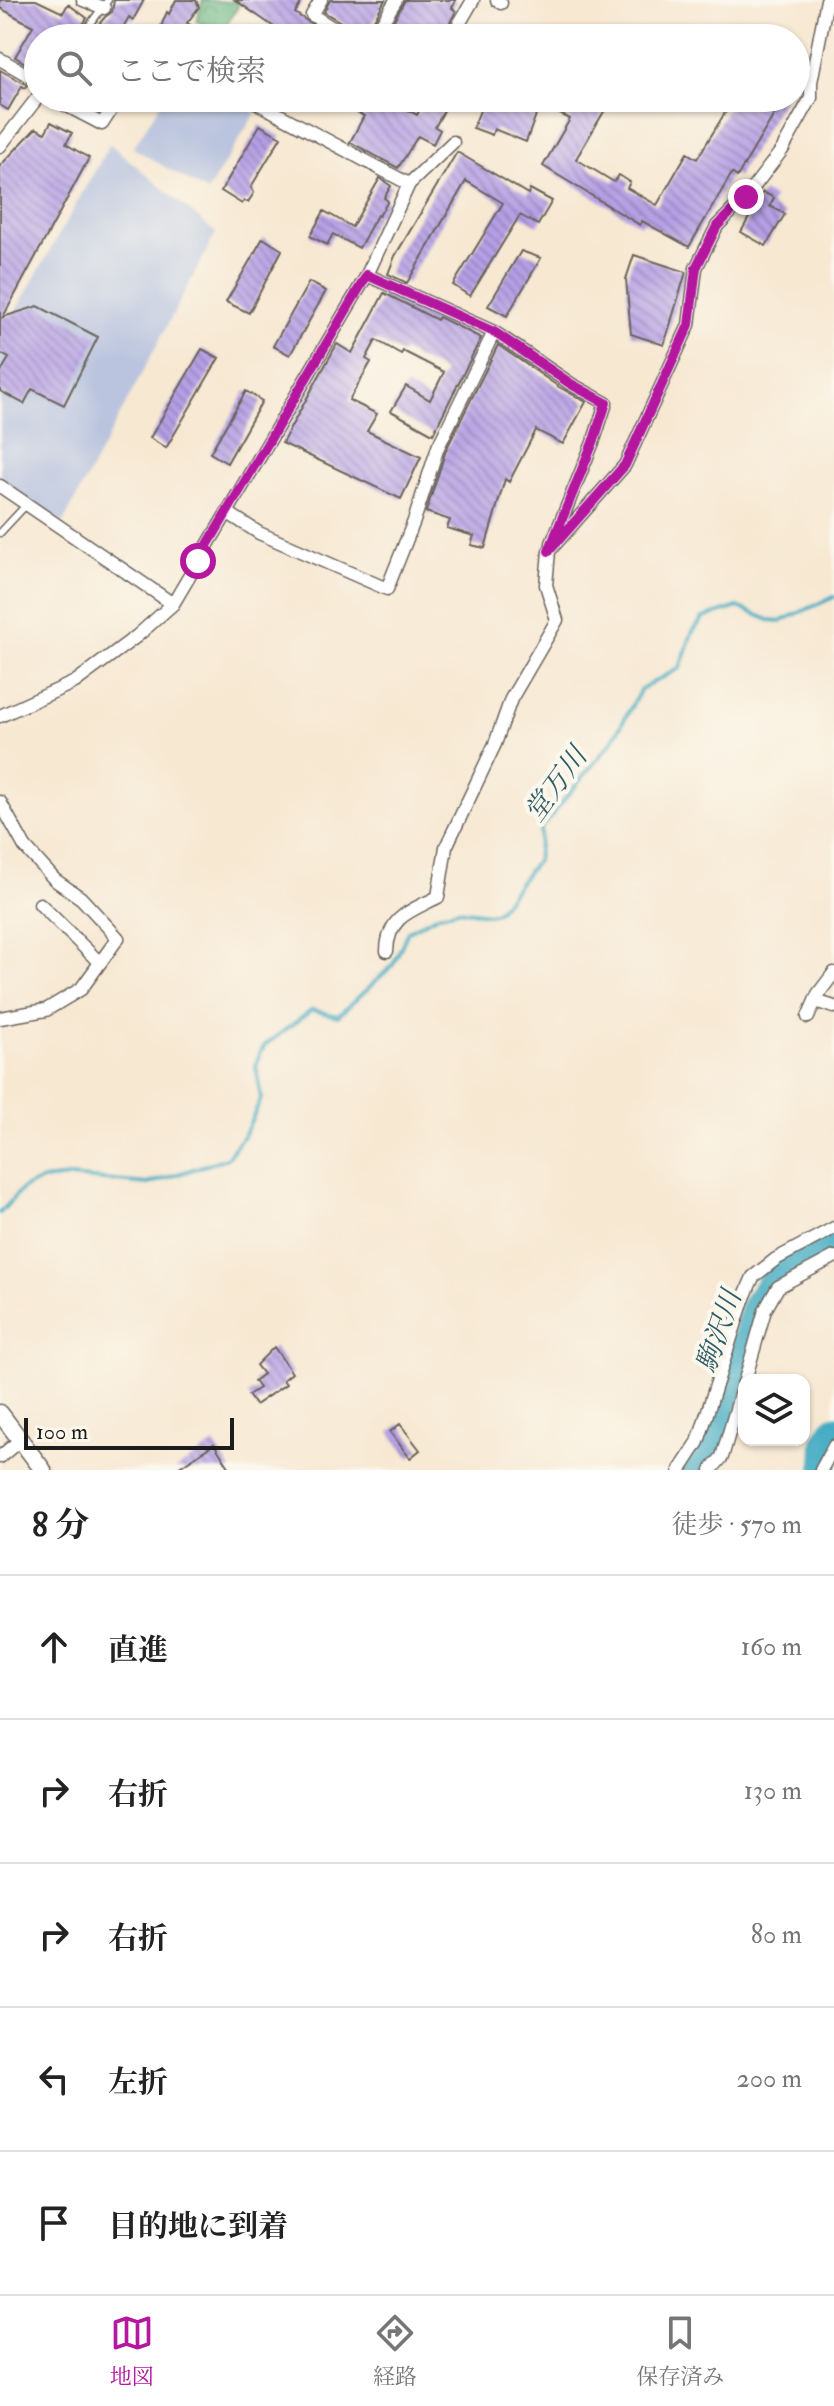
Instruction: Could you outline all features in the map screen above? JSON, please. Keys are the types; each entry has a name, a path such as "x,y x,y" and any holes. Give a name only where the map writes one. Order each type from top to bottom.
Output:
{"street":[{"path":"83,0 106,4"},
{"path":"321,0 312,15 326,24"},
{"path":"381,24 396,0"},
{"path":"459,24 473,0"},
{"path":"810,100 827,0"},
{"path":"0,59 24,73"},
{"path":"0,146 26,112"},
{"path":"79,112 102,124 110,112"},
{"path":"274,112 409,184"},
{"path":"549,551 625,465 689,325 696,268 717,226 746,197 782,150 803,112"},
{"path":"0,716 75,682 137,636 173,604 367,275 409,184 453,142"},
{"path":"367,275 494,332 571,384 606,403 549,551 546,585 557,620 511,699 495,744 446,847 438,897 397,918 387,938 387,951"},
{"path":"228,513 259,533 387,589 414,521 438,447 494,332"},
{"path":"0,486 173,604"},
{"path":"0,802 25,847 55,880 81,898 118,938 81,989 46,1010 0,1018"},
{"path":"40,904 99,962"},
{"path":"808,1017 834,973"},
{"path":"815,1001 834,1007"},
{"path":"680,1470 698,1442 753,1277 776,1259 834,1228"},
{"path":"746,1374 765,1310 778,1287 834,1257"},
{"path":"711,1470 722,1457 738,1402"},
{"path":"0,1413 43,1470"},
{"path":"0,1457 20,1440"},
{"path":"821,1470 834,1446"}],"lane":[{"path":"91,24 106,4"},
{"path":"0,533 27,504"}],"shaded area":[{"path":"155,112 256,112 207,192 133,148"},
{"path":"110,144 216,233 63,523 0,482 0,339"}],"green space":[{"path":"203,0 237,0 238,7 226,24 196,21"}],"building":[{"path":"0,0 36,0 63,13 68,4 87,18 83,24 29,24 0,8"},
{"path":"114,0 144,0 133,20 129,17 125,24 99,24 112,12"},
{"path":"176,0 196,0 199,7 189,24 162,24 167,12 169,14"},
{"path":"235,0 303,0 295,13 311,24 270,24"},
{"path":"330,0 385,0 372,24 344,24 324,12"},
{"path":"405,0 456,0 452,8 456,11 449,24 392,24"},
{"path":"24,42 24,62 15,57"},
{"path":"0,70 24,83 24,87 22,86 8,110 0,105"},
{"path":"357,112 412,112 417,115 419,112 443,112 435,127 440,130 433,144 418,136 398,168 350,142 364,116"},
{"path":"479,112 537,112 526,142 494,129 492,135 473,128"},
{"path":"556,112 604,112 576,159 614,182 619,175 630,182 627,188 657,205 687,153 697,159 726,112 776,112 737,177 732,173 689,247 642,221 640,225 543,166 570,119"},
{"path":"51,122 72,133 66,144 89,158 3,317 38,306 98,337 64,405 32,389 24,404 0,391 0,373 9,358 0,353 0,166 36,128 45,133"},
{"path":"260,125 281,137 251,187 254,193 248,202 242,204 221,191"},
{"path":"457,152 528,194 530,189 552,201 538,225 520,215 470,296 453,285 503,203 466,181 407,283 388,274 395,256"},
{"path":"380,178 391,186 384,198 388,201 359,248 333,234 327,245 310,236 324,211 352,227"},
{"path":"763,192 774,198 770,206 785,214 766,246 741,232"},
{"path":"263,238 282,250 249,313 226,302"},
{"path":"521,251 541,258 507,316 488,306"},
{"path":"634,255 686,272 664,345 631,334 626,279"},
{"path":"309,282 326,291 290,355 273,346"},
{"path":"384,293 481,338 433,434 391,411 406,386 430,400 444,372 376,340 366,359 371,362 349,400 377,414 367,431 421,457 401,499 282,443 337,344 352,353"},
{"path":"498,345 586,402 563,444 536,430 509,482 505,479 485,548 471,545 474,536 447,528 450,520 426,512 446,450"},
{"path":"202,349 219,358 166,448 150,438"},
{"path":"246,391 262,401 227,463 210,453"},
{"path":"274,1347 292,1373 283,1380 286,1384 255,1405 248,1395 259,1388 254,1381 263,1374 256,1365"},
{"path":"400,1424 420,1450 410,1458 390,1432"},
{"path":"214,1444 231,1470 175,1470"}],"waterway":[{"name":"堂万川","path":"0,1213 23,1188 42,1180 70,1177 148,1184 227,1158 246,1132 261,1099 256,1065 265,1045 312,1010 338,1016 393,965 408,931 440,914 458,910 489,914 497,912 537,860 541,828 613,740 641,689 680,668 692,633 703,618 738,607 769,620 781,621 834,597"},
{"name":"駒沢川","path":"696,1470 704,1462 732,1390 754,1305 781,1268 834,1246"},
{"path":"824,1470 825,1443 834,1428"}],"route":[{"path":"198,561 367,275 494,332 571,384 606,403 549,551 625,465 689,325 696,268 717,226 746,197"}]}
